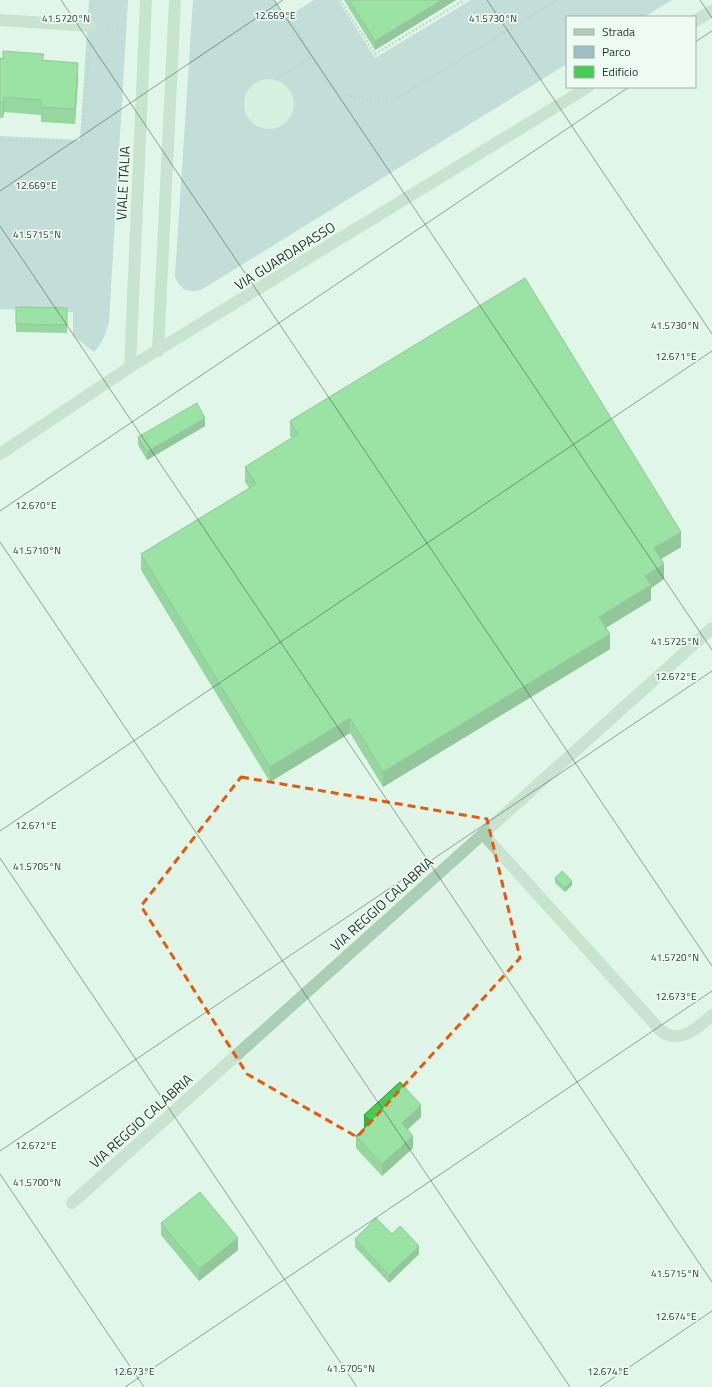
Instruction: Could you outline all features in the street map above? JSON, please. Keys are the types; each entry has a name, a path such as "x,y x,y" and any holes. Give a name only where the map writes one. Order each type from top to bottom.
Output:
{"street":[{"name":"VIALE ITALIA","path":"130,368 146,0"},
{"path":"158,352 175,0"},
{"path":"696,20 712,11"},
{"path":"0,20 91,26"},
{"name":"VIA GUARDAPASSO","path":"0,454 130,368 586,88"},
{"name":"VIA REGGIO CALABRIA","path":"72,1202 712,628"},
{"path":"483,834 661,1031 670,1036 681,1036 694,1030 712,1015"}],"path":[{"path":"0,140 82,143 92,0"},
{"path":"340,0 375,54 464,0"},
{"path":"286,13 327,82 334,87 358,98 377,101 399,97 557,0"},
{"path":"91,26 131,30"},
{"path":"274,80 312,56"}],"highlighted area":[{"path":"241,777 487,819 520,958 357,1137 247,1074 141,906"}],"green space":[{"path":"89,0 128,0 109,321 107,330 94,352 73,336 73,312 0,309 0,136 80,140"},
{"path":"193,0 274,0 285,18 314,0 338,0 375,58 471,0 672,0 646,16 566,16 566,65 201,290 188,291 179,285 175,276"}],"shaded area":[{"path":"269,79 278,81 287,86 292,95 294,104 292,113 287,122 278,127 269,129 260,127 251,122 246,113 244,104 246,95 251,86 260,81"}],"building":[{"path":"349,0 442,0 375,41"},
{"path":"3,51 44,54 42,60 78,63 75,109 41,107 41,100 4,97 3,103 0,103 0,58 3,59"},
{"path":"525,278 681,532 654,548 664,564 645,576 651,585 599,617 610,634 383,772 350,718 270,767 141,554 256,484 245,467 298,434 290,421"},
{"path":"16,307 67,308 67,325 16,324"},
{"path":"197,403 205,418 147,452 138,437"},
{"path":"562,871 572,881 565,888 555,878"},
{"path":"400,1082 421,1105 402,1123 413,1136 382,1164 356,1136 371,1122 364,1115"},
{"path":"200,1192 238,1238 199,1269 161,1223"},
{"path":"376,1218 392,1234 400,1226 419,1246 389,1275 355,1239"}]}
